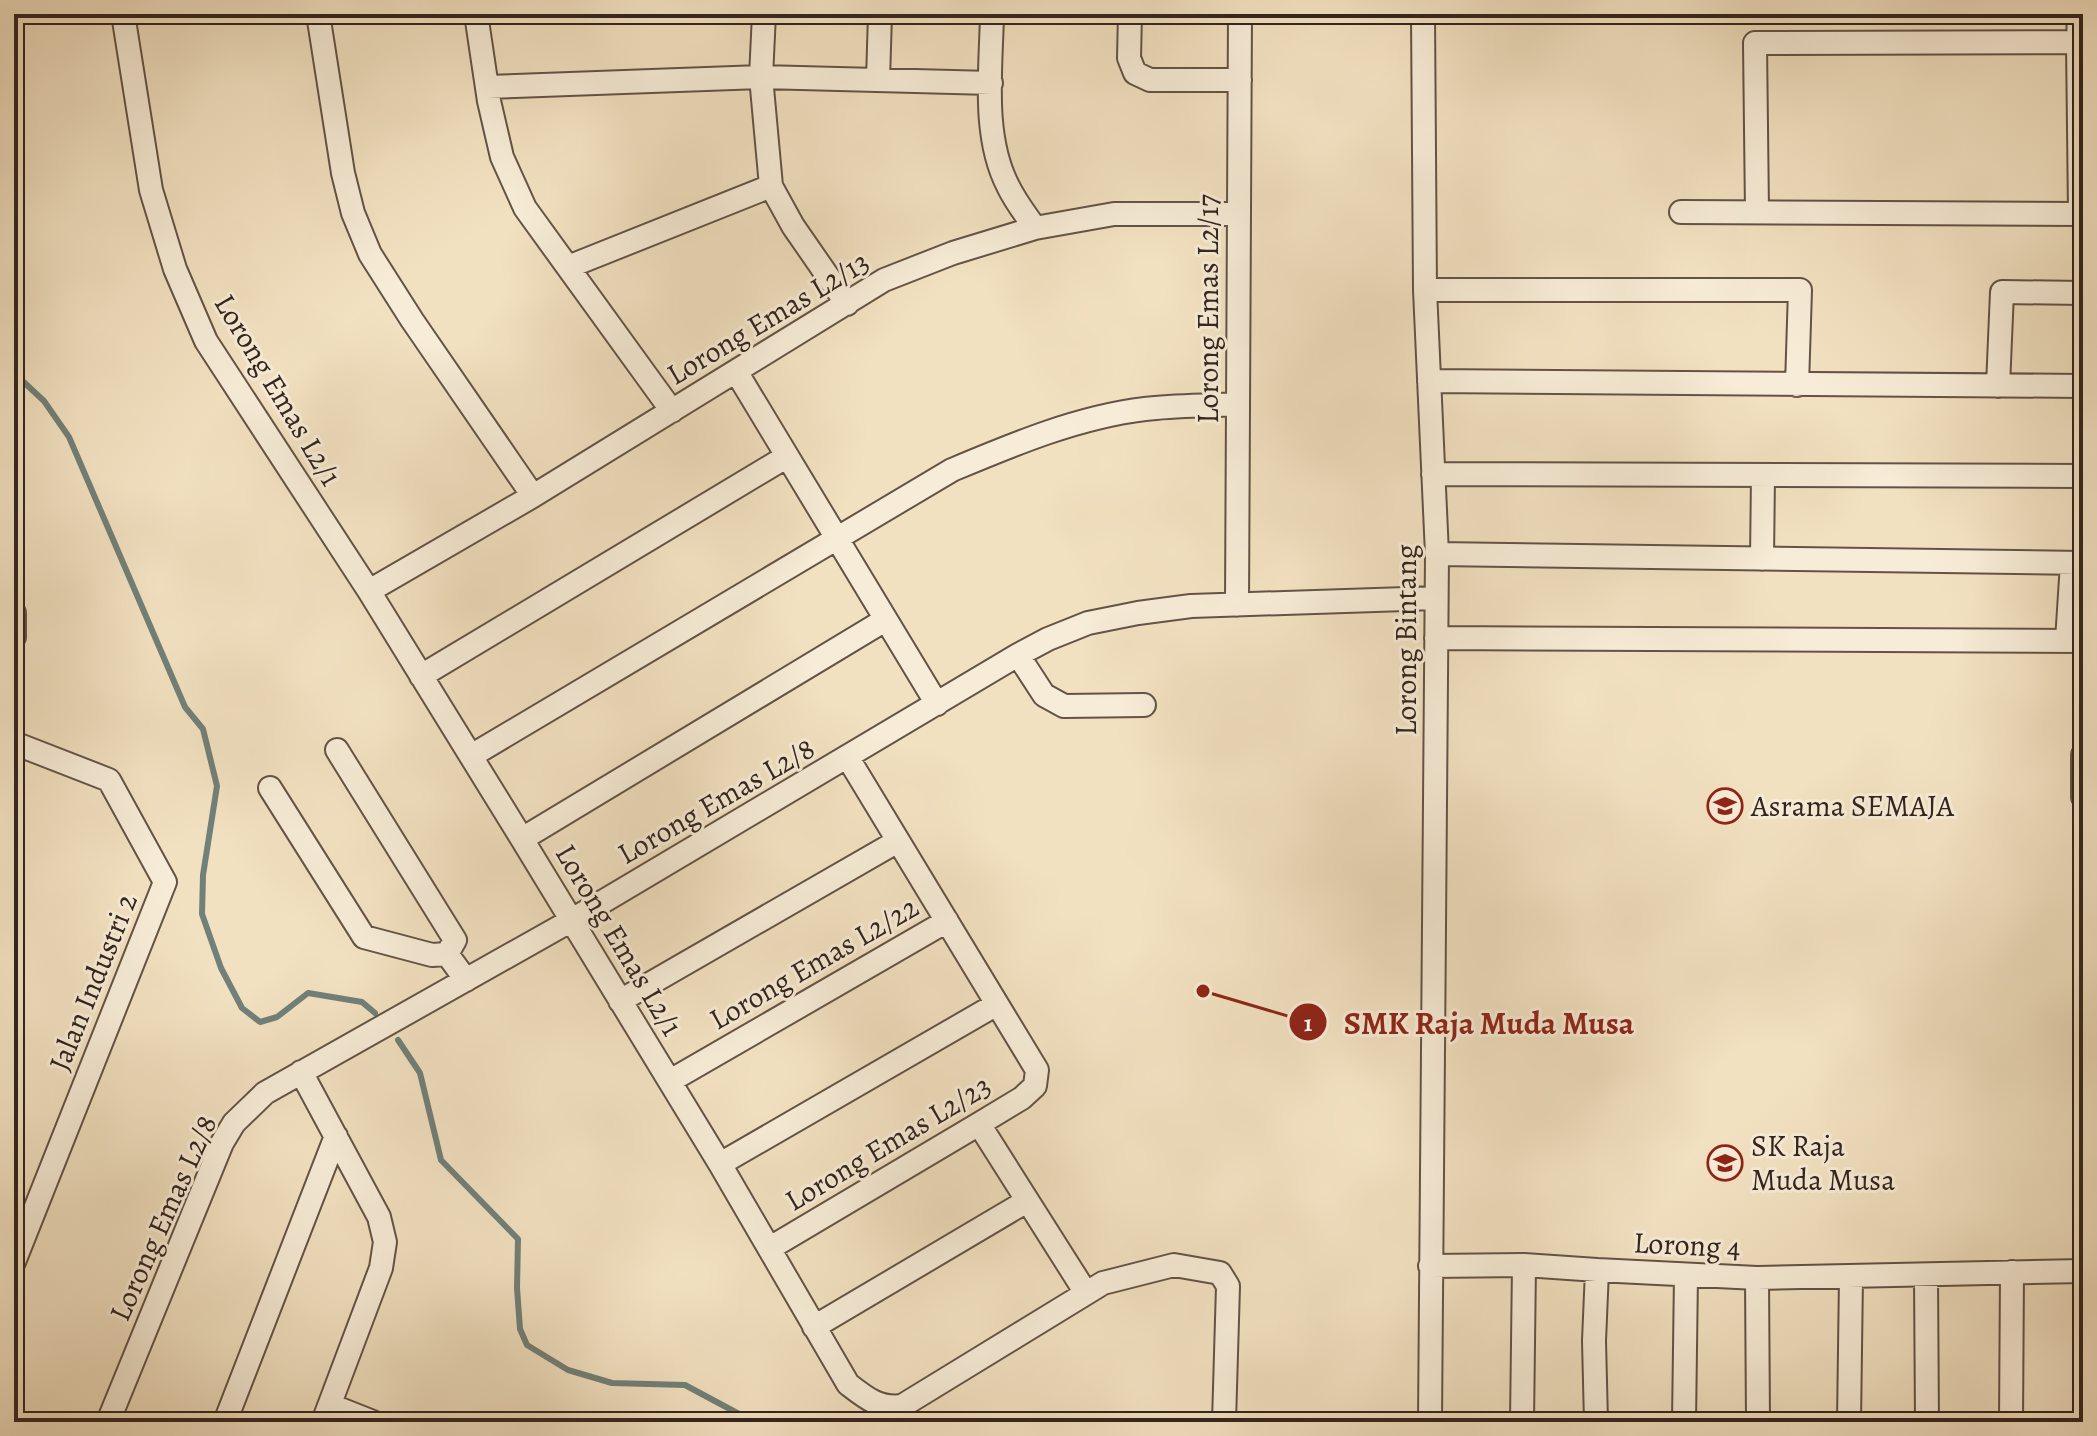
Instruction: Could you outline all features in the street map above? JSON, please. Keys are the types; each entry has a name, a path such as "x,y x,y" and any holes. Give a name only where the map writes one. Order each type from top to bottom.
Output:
{"street":[{"name":"Lorong Emas L2/1","path":"123,14 151,190 181,283 206,341 369,591 572,920 770,1248 848,1384 866,1399 885,1408 902,1406 1103,1283 1174,1265 1220,1273 1228,1286 1224,1422"},
{"path":"318,14 343,173 353,213 370,254 533,496"},
{"path":"476,14 502,157 525,208 672,411"},
{"path":"764,14 761,77 771,186 793,226 847,304"},
{"path":"878,80 880,14"},
{"path":"992,14 991,83 995,149 1007,185 1035,228"},
{"path":"1130,14 1129,58 1135,73 1150,80 1240,80"},
{"name":"Lorong Emas L2/17","path":"1237,605 1240,14"},
{"name":"Lorong Bintang","path":"1423,14 1425,290 1437,554 1430,1422"},
{"path":"1681,212 2081,214 2079,14"},
{"path":"1757,212 1755,43 2078,42"},
{"path":"487,87 761,77 991,83"},
{"path":"568,267 771,186"},
{"name":"Lorong Emas L2/13","path":"369,591 737,373 884,280 953,253 1035,228 1114,214 1238,214"},
{"path":"1425,290 1800,290 1797,385"},
{"path":"1998,386 2002,292 2083,293"},
{"path":"737,373 937,704"},
{"path":"1429,381 2083,386"},
{"path":"471,756 952,470 1033,437 1078,423 1145,409 1237,404"},
{"path":"421,676 786,457"},
{"path":"1433,474 2083,476"},
{"path":"1762,559 1763,475"},
{"path":"1436,638 2075,641 2078,563 1437,554"},
{"name":"Lorong Emas L2/8","path":"108,1422 222,1143 234,1123 265,1093 572,920 1058,634 1088,623 1191,606 1436,598"},
{"path":"14,613 14,637"},
{"path":"522,839 885,620"},
{"path":"1018,655 1044,695 1064,706 1144,705"},
{"name":"Jalan Industri 2","path":"14,743 109,780 165,882 14,1262"},
{"path":"337,750 455,940 447,954"},
{"path":"2083,755 2083,797"},
{"path":"720,1164 997,1004 848,758"},
{"path":"270,788 364,937 432,955 447,954"},
{"path":"620,1001 898,841"},
{"name":"Lorong Emas L2/22","path":"670,1081 947,921"},
{"path":"447,954 466,980"},
{"name":"Lorong Emas L2/23","path":"770,1248 1022,1098 1035,1086 1037,1070 997,1004"},
{"path":"301,1072 379,1217 385,1242 381,1268 326,1413 373,1422"},
{"path":"979,1124 1086,1293"},
{"path":"225,1422 336,1136"},
{"path":"814,1327 1027,1201"},
{"path":"1522,1422 1524,1265"},
{"path":"1430,1266 1524,1265 1597,1270"},
{"name":"Lorong 4","path":"1596,1422 1594,1341 1597,1270 1757,1278 1926,1277 2083,1271"},
{"path":"2011,1422 2012,1272"},
{"path":"1684,1422 1686,1275"},
{"path":"1849,1422 1851,1277"},
{"path":"1926,1277 1927,1422"},
{"path":"1757,1278 1758,1422"}],"waterway":[{"path":"14,373 44,401 69,437 185,707 203,729 217,786 203,875 202,914 221,968 242,1008 260,1022 277,1017 308,993 362,1002 375,1013"},
{"path":"398,1040 420,1073 441,1160 518,1239 520,1329 527,1345 568,1370 612,1383 685,1385 754,1422"}],"place":[{"name":"Asrama SEMAJA","path":"1725,806"},
{"name":"SMK Raja Muda Musa","path":"1203,991"},
{"name":"SK Raja Muda Musa","path":"1725,1163"}]}
